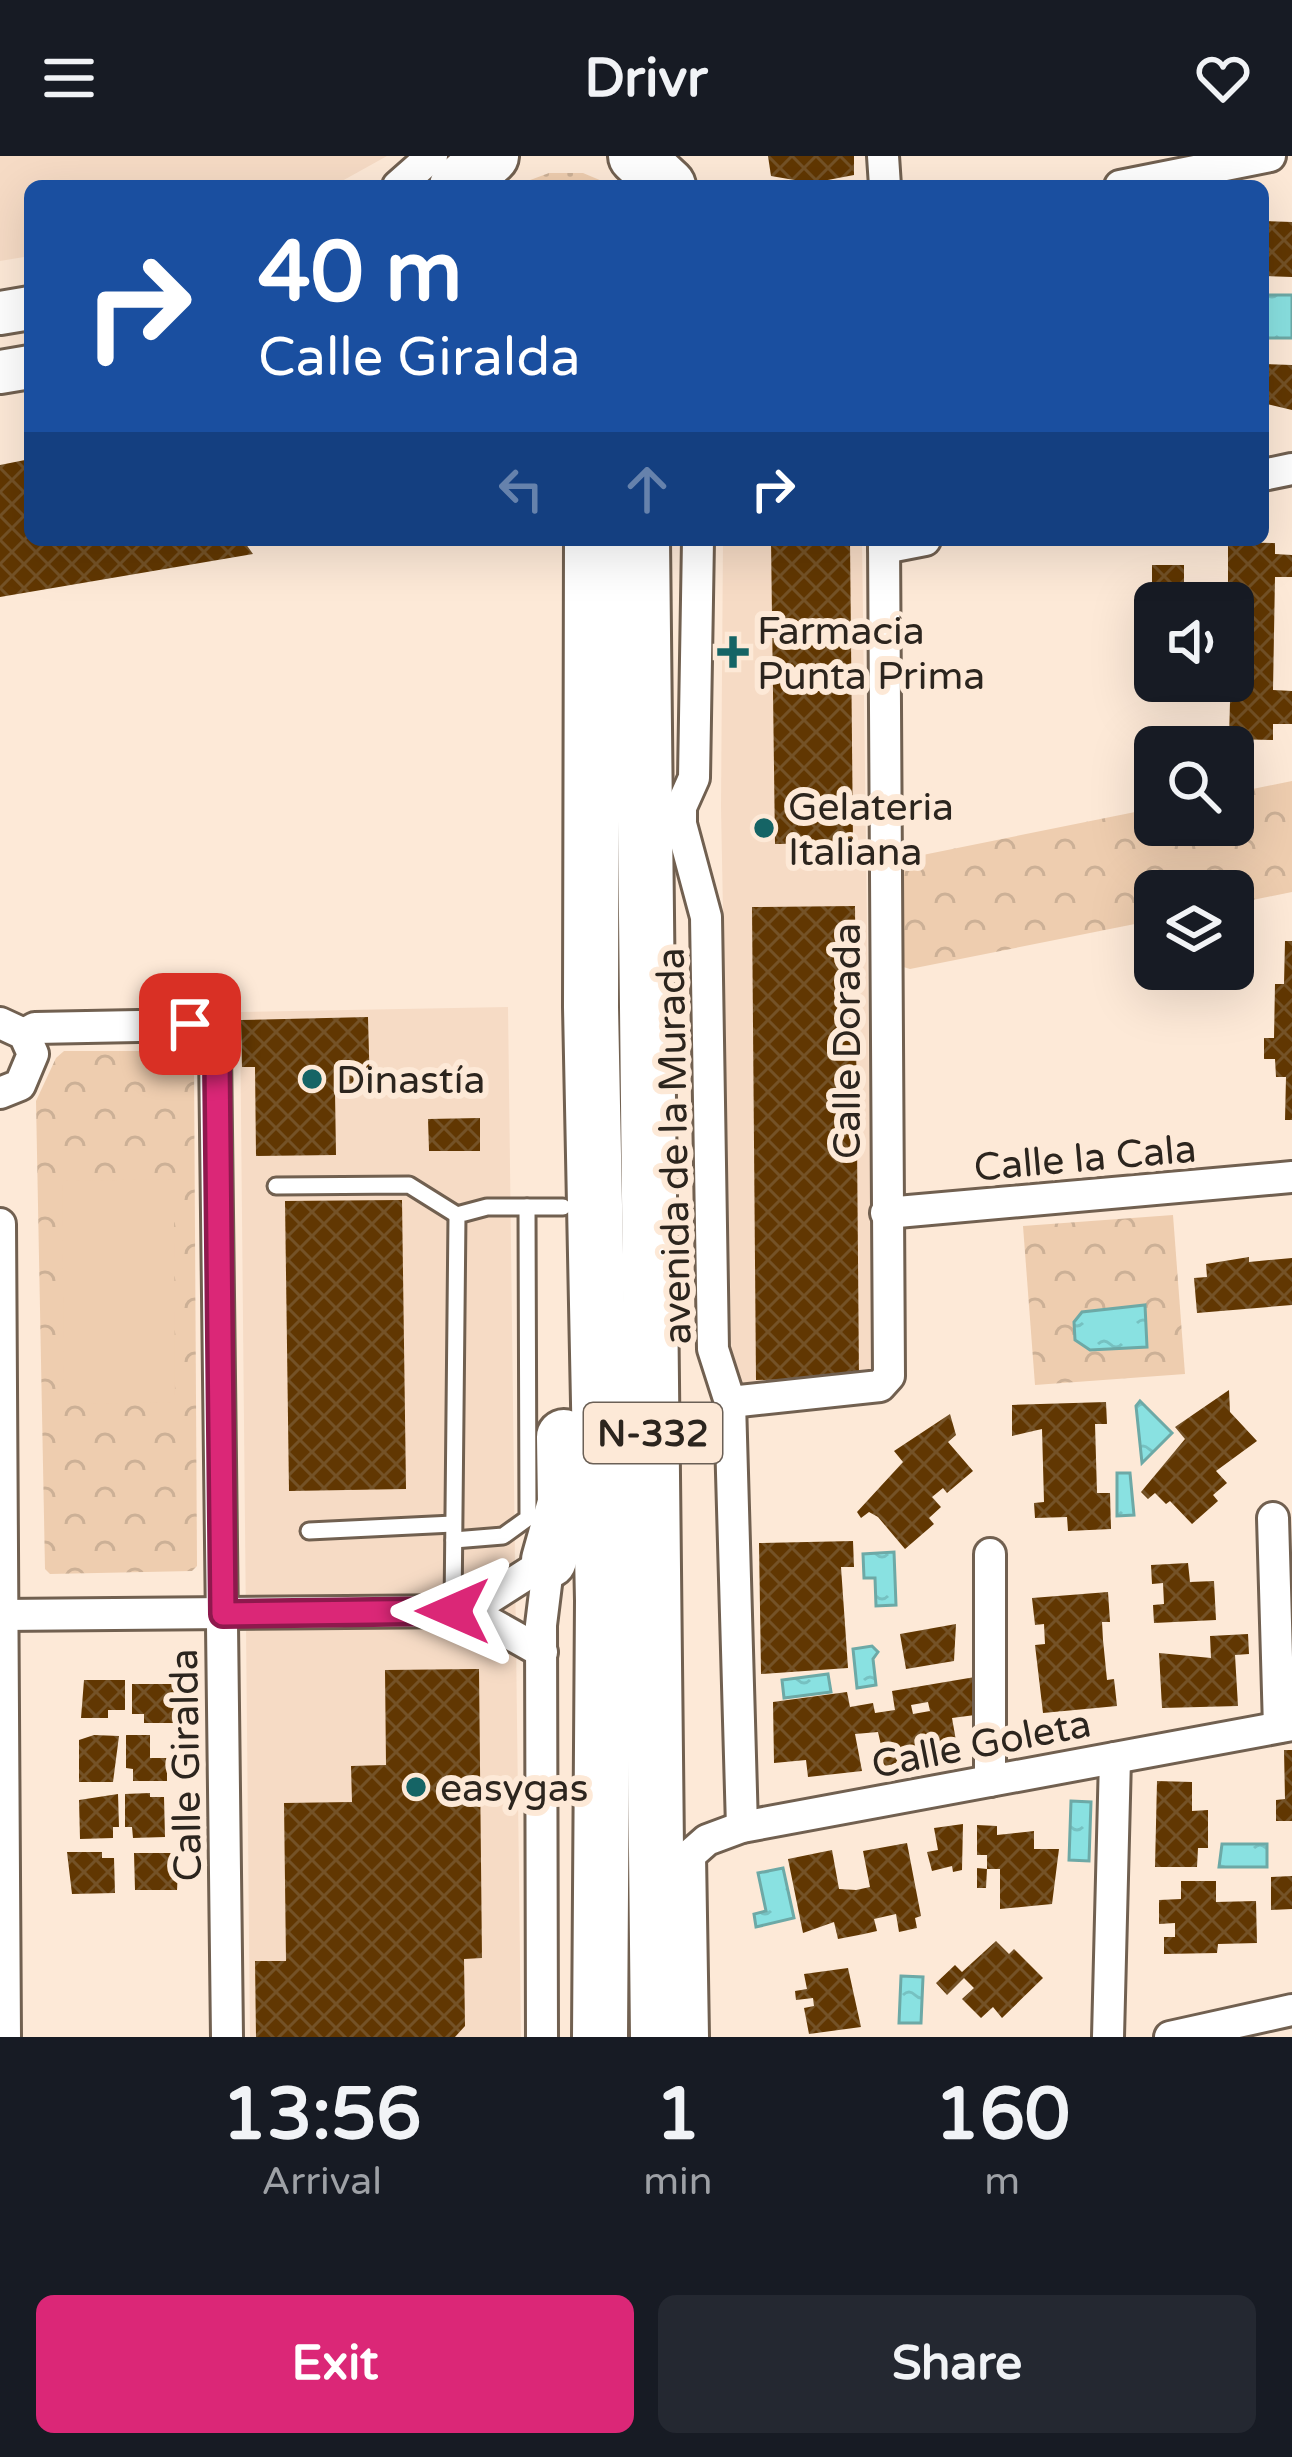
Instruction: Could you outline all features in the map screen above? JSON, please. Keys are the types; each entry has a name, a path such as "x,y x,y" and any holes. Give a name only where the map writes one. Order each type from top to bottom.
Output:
{"highway":[{"path":"464,180 491,156"},
{"name":"N-332","path":"592,546 591,1007 603,1601 600,2037"},
{"name":"N-332","path":"642,546 658,2037"},
{"path":"549,1560 565,1503 545,1207 562,1108 591,1007"},
{"path":"655,1587 678,1726 690,1855"}],"street":[{"path":"405,180 432,156"},
{"path":"1150,180 1270,156"},
{"name":"avenida de la Murada","path":"698,546 694,778 681,807 681,824 706,917 713,1348 730,1402 742,1827"},
{"name":"Calle Dorada","path":"730,1402 888,1381 884,546"},
{"name":"Calle Giralda","path":"12,1028 190,1024 215,1048 227,2037"},
{"path":"0,1093 20,1085 32,1066 12,1028"},
{"name":"Calle la Cala","path":"886,1214 1292,1178"},
{"path":"0,1224 5,2037"},
{"path":"1273,1518 1286,1726"},
{"path":"990,1554 990,1781"},
{"path":"461,1611 549,1560"},
{"path":"542,2037 542,1652 549,1560"},
{"path":"2,1615 461,1611 542,1652"},
{"name":"Calle Goleta","path":"690,1855 707,1840 742,1827 1286,1726"},
{"path":"1108,2037 1115,1758"},
{"path":"690,1855 694,2037"},
{"path":"1170,2037 1292,2010"}],"lane":[{"path":"276,1186 409,1184 457,1215 545,1207 528,1518 503,1536 309,1531"},
{"path":"457,1215 454,1532 461,1611"}],"shaded area":[{"path":"0,156 387,156 344,180 24,180 24,257 0,261"},
{"path":"723,546 862,546 873,1384 732,1384 721,807"},
{"path":"508,1007 521,2037 250,2037 240,1012"}],"green space":[{"path":"549,173 583,173 600,180 530,180"},
{"path":"1292,781 1292,892 1254,900 1254,870 1134,870 1134,924 910,969 900,966 898,860 1134,812 1134,846 1254,846 1254,789"},
{"path":"64,1051 182,1051 194,1064 197,1566 192,1571 50,1574 45,1569 36,1101"},
{"path":"174,1179 175,1402 64,1404 62,1181"},
{"path":"1173,1215 1185,1374 1035,1385 1023,1226"}],"water":[{"path":"1269,295 1292,295 1292,338 1269,338"},
{"path":"1145,1305 1147,1347 1090,1350 1075,1340 1074,1322 1082,1312"},
{"path":"1140,1401 1172,1433 1142,1463 1136,1406"},
{"path":"1117,1473 1130,1473 1134,1515 1117,1516"},
{"path":"894,1552 896,1605 876,1606 875,1578 864,1578 863,1554"},
{"path":"872,1646 878,1652 873,1659 876,1685 857,1688 853,1649"},
{"path":"828,1674 831,1692 784,1698 782,1680"},
{"path":"1071,1801 1091,1802 1089,1861 1069,1860"},
{"path":"1222,1844 1267,1844 1267,1867 1219,1867"},
{"path":"783,1868 794,1918 756,1927 754,1914 766,1911 758,1873"},
{"path":"901,1976 923,1977 921,2023 899,2023"}],"building":[{"path":"768,156 854,156 854,175 828,180 771,176"},
{"path":"1269,221 1292,222 1292,277 1269,276"},
{"path":"1269,364 1292,365 1292,410 1269,404"},
{"path":"24,460 24,546 247,546 253,554 0,597 0,465"},
{"path":"1275,543 1275,554 1292,555 1292,577 1275,577 1273,690 1292,691 1292,724 1273,724 1273,740 1254,740 1254,726 1229,726 1230,702 1254,702 1254,582 1228,582 1228,546"},
{"path":"771,546 850,546 853,843 775,844"},
{"path":"1152,565 1184,565 1184,582 1152,582"},
{"path":"855,906 859,1378 756,1380 752,907"},
{"path":"1285,941 1292,941 1292,1120 1285,1120 1286,1077 1276,1077 1275,1059 1264,1059 1264,1038 1274,1038 1275,984 1284,984"},
{"name":"Dinastía","path":"368,1017 370,1091 335,1092 336,1155 256,1156 255,1067 242,1067 241,1020"},
{"path":"480,1118 480,1151 429,1151 428,1119"},
{"path":"402,1200 406,1489 289,1491 285,1201"},
{"path":"1249,1257 1249,1262 1292,1258 1292,1305 1197,1313 1194,1278 1207,1277 1206,1264"},
{"path":"1229,1390 1230,1412 1257,1441 1216,1471 1227,1483 1213,1495 1218,1501 1192,1524 1170,1501 1166,1504 1155,1493 1148,1499 1141,1492 1185,1439 1175,1427"},
{"path":"1106,1402 1107,1424 1095,1424 1097,1493 1110,1493 1111,1529 1068,1531 1067,1517 1035,1518 1034,1503 1044,1502 1042,1429 1012,1436 1012,1405"},
{"path":"950,1414 956,1435 948,1442 973,1471 947,1493 943,1488 932,1497 941,1507 929,1518 934,1524 905,1549 878,1517 869,1512 861,1518 857,1512 903,1462 894,1451"},
{"path":"853,1541 854,1567 841,1567 848,1668 761,1674 759,1543"},
{"path":"1188,1563 1190,1582 1214,1581 1216,1620 1154,1623 1153,1605 1164,1604 1163,1583 1152,1584 1151,1565"},
{"path":"1108,1592 1110,1622 1102,1622 1103,1640 1107,1680 1114,1679 1117,1706 1043,1713 1035,1645 1045,1644 1044,1624 1035,1625 1032,1598"},
{"path":"956,1624 954,1661 906,1669 900,1634"},
{"path":"1248,1634 1249,1654 1235,1655 1238,1706 1162,1708 1159,1653 1211,1658 1210,1636"},
{"path":"479,1669 482,1958 464,1959 465,2026 455,2037 256,2037 255,1961 286,1961 284,1803 352,1802 351,1766 386,1765 385,1670"},
{"path":"975,1677 975,1715 952,1718 958,1752 879,1767 877,1755 883,1754 878,1732 855,1734 862,1771 808,1777 806,1760 774,1763 773,1702 847,1692 850,1707 873,1703 875,1713 895,1710 892,1691","holes":["928,1702 930,1711 913,1714 911,1705"]},
{"path":"84,1680 125,1680 125,1710 108,1710 108,1718 81,1718"},
{"path":"132,1684 173,1684 178,1723 144,1723 144,1714 132,1714"},
{"path":"126,1735 150,1735 150,1758 167,1758 167,1781 133,1781 133,1769 126,1768"},
{"path":"119,1736 113,1782 79,1782 79,1740"},
{"path":"1284,1750 1292,1750 1292,1821 1276,1821 1276,1800 1285,1799"},
{"path":"1157,1781 1192,1782 1192,1811 1208,1810 1208,1848 1198,1848 1197,1867 1155,1867"},
{"path":"150,1793 150,1797 164,1797 165,1837 133,1838 132,1827 125,1827 125,1794"},
{"path":"118,1794 119,1827 113,1827 113,1838 80,1839 79,1800"},
{"path":"963,1824 962,1870 953,1872 952,1866 932,1871 927,1852 938,1850 934,1828"},
{"path":"977,1825 997,1826 997,1835 1034,1831 1034,1849 1059,1849 1052,1904 1000,1909 1000,1869 987,1869 987,1855 977,1855"},
{"path":"907,1843 921,1916 915,1918 917,1928 899,1932 896,1914 874,1919 877,1931 864,1934 838,1939 834,1922 803,1933 788,1859 832,1850 839,1889 856,1890 870,1887 863,1851"},
{"path":"67,1852 102,1852 102,1858 114,1858 115,1893 72,1894"},
{"path":"134,1853 179,1853 177,1890 135,1890"},
{"path":"977,1868 987,1869 986,1888 977,1888"},
{"path":"1292,1876 1292,1909 1271,1910 1271,1877"},
{"path":"1181,1881 1216,1881 1216,1902 1256,1901 1257,1943 1218,1944 1217,1953 1164,1954 1164,1937 1175,1937 1175,1923 1159,1924 1159,1900 1181,1899"},
{"path":"996,1941 1009,1954 1014,1949 1043,1978 1002,2018 993,2007 981,2018 962,1999 974,1988 964,1978 947,1995 936,1983 955,1965 962,1972"},
{"path":"848,1968 861,2027 809,2034 804,2008 814,2006 813,1998 796,2000 795,1991 807,1989 804,1974"}],"place":[{"name":"Farmacia Punta Prima","path":"733,652"},
{"name":"Gelateria Italiana","path":"764,828"},
{"name":"Dinastía","path":"312,1079"},
{"name":"easygas","path":"416,1787"}],"route":[{"path":"190,1024 209,1037 217,1060 223,1614 453,1611"}]}
